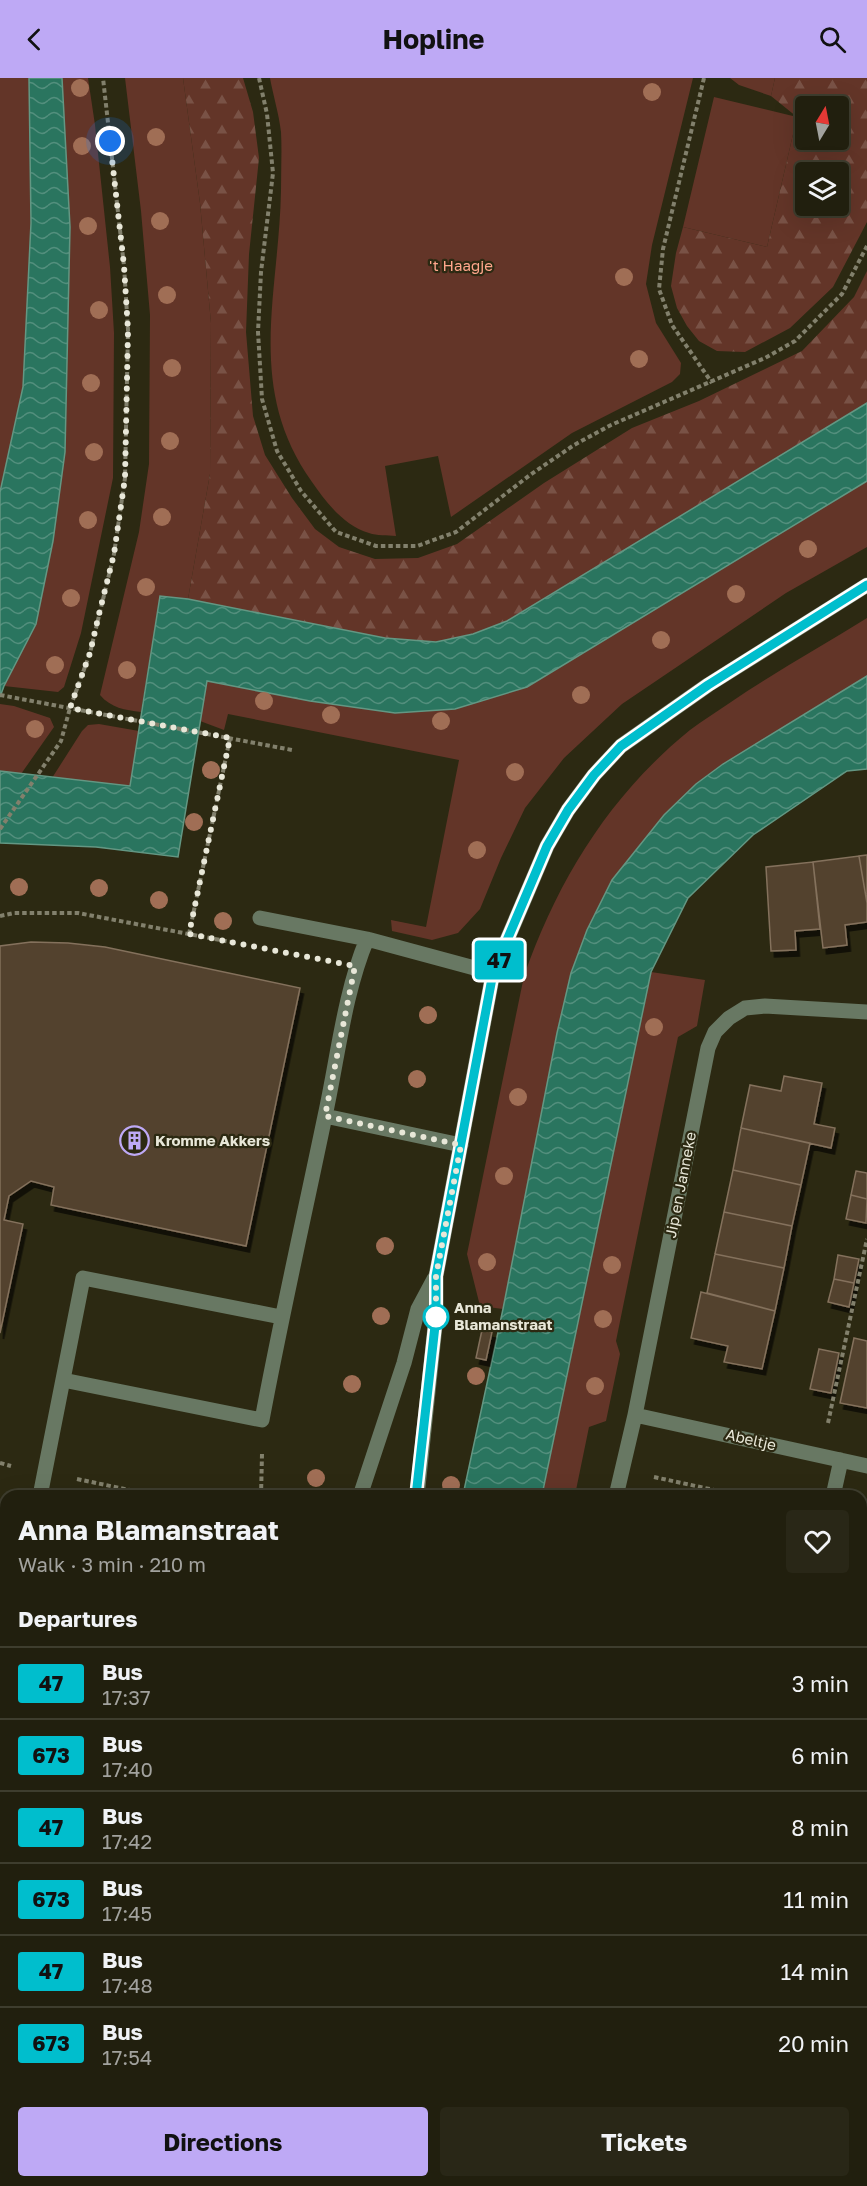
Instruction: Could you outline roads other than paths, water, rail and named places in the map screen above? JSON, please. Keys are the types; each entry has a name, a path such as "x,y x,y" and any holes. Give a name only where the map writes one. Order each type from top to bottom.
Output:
{"street":[{"path":"418,1490 436,1317 436,1276 493,973 547,846 574,801 621,746 708,685 867,585"},
{"path":"260,918 367,939 493,973"},
{"path":"63,1380 262,1420 281,1317 355,966 367,939"},
{"name":"Jip en Janneke","path":"617,1490 635,1415 708,1048 715,1032 729,1018 745,1008 765,1006 867,1012"},
{"path":"325,1116 461,1145"},
{"path":"362,1490 404,1363 418,1310 436,1276"},
{"path":"41,1490 83,1278 281,1317"},
{"name":"Abeltje","path":"635,1415 867,1466"},
{"path":"834,1490 841,1460"}],"water":[{"path":"29,78 62,78 70,227 65,452 53,541 36,624 0,697 0,492 23,387 31,223"},
{"path":"867,403 867,481 527,687 455,709 395,713 310,701 207,681 178,857 96,847 0,843 0,771 130,786 160,596 188,599 385,638 436,642 473,634 507,621"},
{"path":"867,676 867,769 847,771 753,835 688,898 651,972 543,1490 464,1490 571,973 587,930 612,880 664,815 696,784 723,764"}],"place":[{"name":"Kromme Akkers","path":"134,1141"},
{"name":"Anna Blamanstraat","path":"436,1317"}],"park label":[{"name":"'t Haagje","path":"461,266"}]}
